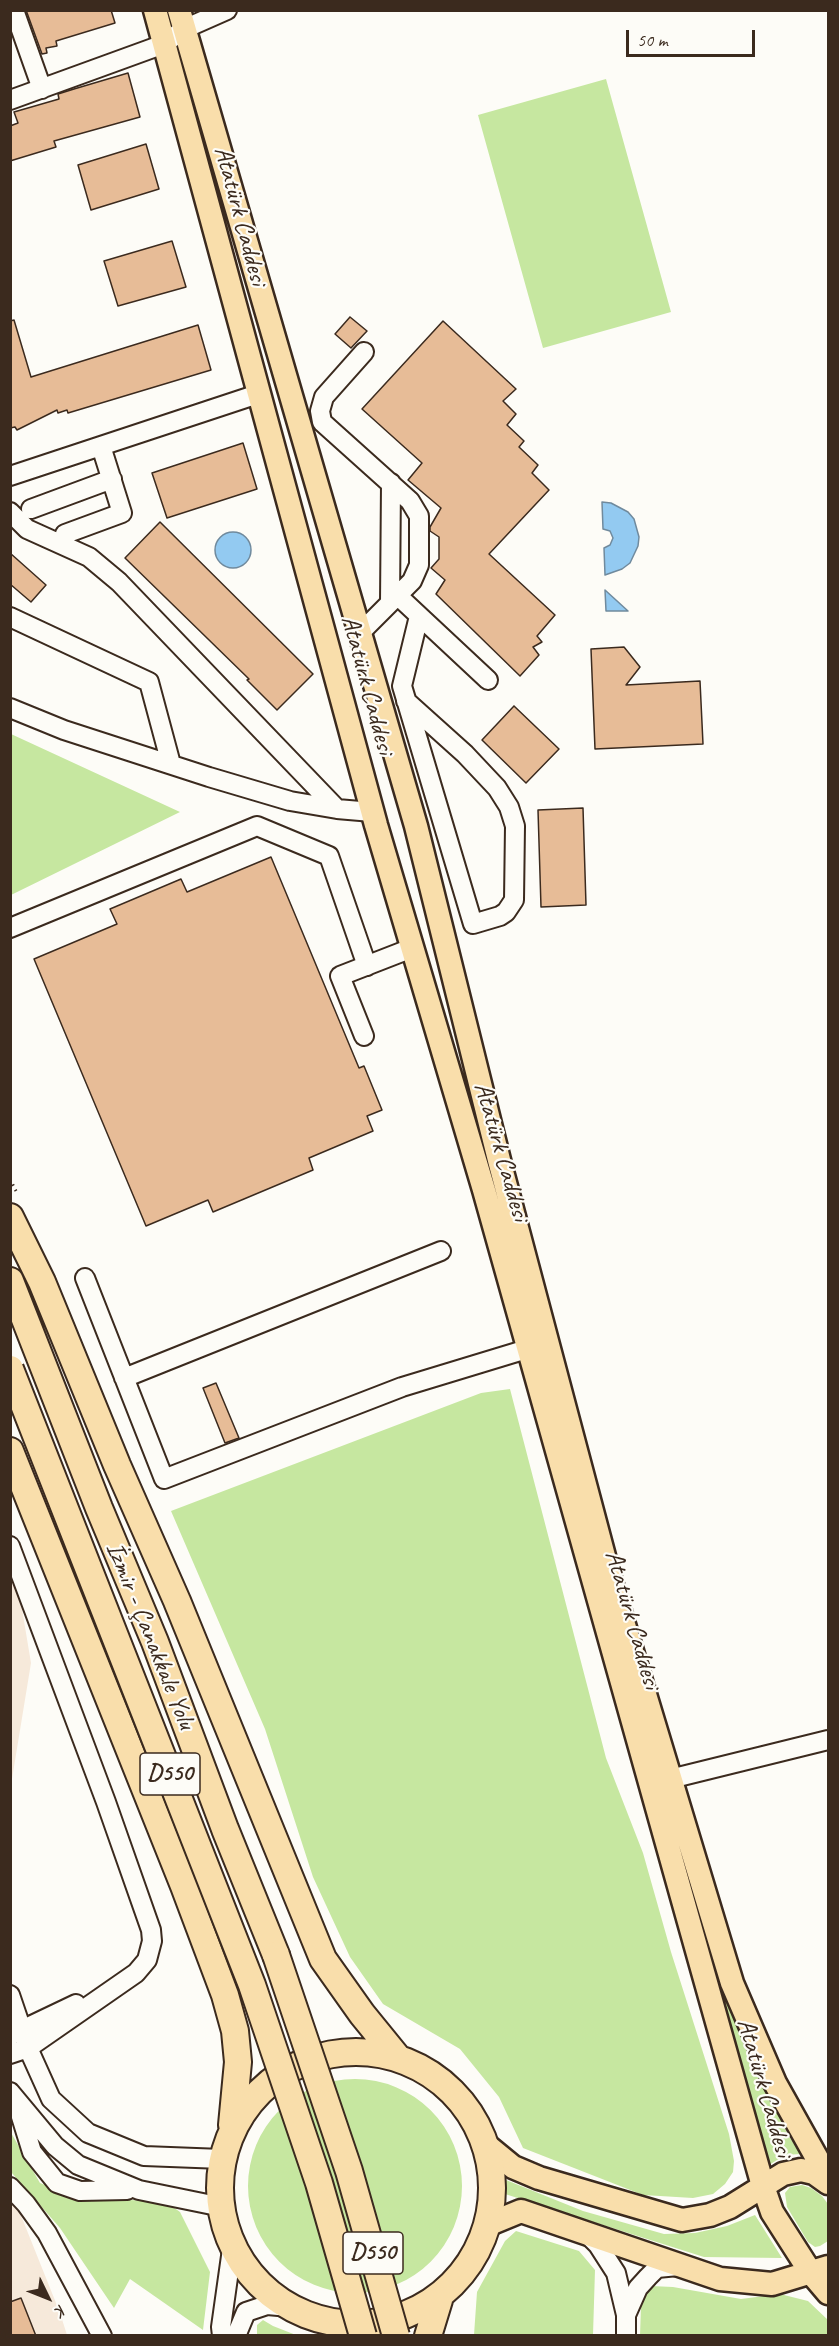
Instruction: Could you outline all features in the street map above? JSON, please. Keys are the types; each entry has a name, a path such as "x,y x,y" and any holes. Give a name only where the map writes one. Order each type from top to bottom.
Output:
{"highway":[{"path":"10,1217 42,1282 117,1465 177,1600 323,1959 362,2014 397,2057"},
{"name":"İzmir - Çanakkale Yolu","path":"10,1281 276,1955 349,2171 396,2336"},
{"name":"İzmir - Çanakkale Yolu","path":"10,1369 252,1985 315,2172 363,2336"},
{"path":"10,1451 184,1886 225,1995 235,2031 238,2062 232,2126 222,2159 219,2182 222,2207 232,2249 263,2288 298,2311 324,2336"},
{"path":"232,2126 251,2101 281,2074 317,2057 357,2051 397,2057 435,2076 465,2106 485,2144 492,2184 487,2225 476,2252 459,2278 439,2300 389,2320 347,2324 298,2311"},
{"path":"429,2336 439,2300"}],"main road":[{"name":"Atatürk Caddesi","path":"155,10 372,812 480,1178 537,1346 609,1575 732,1983 775,2083 828,2181"},
{"name":"Atatürk Caddesi","path":"182,20 408,799 537,1346 763,2186 772,2212 820,2270 828,2293"},
{"path":"327,647 360,633"},
{"path":"372,812 408,799"},
{"path":"485,2144 513,2167 538,2178 682,2220 710,2215 730,2207 783,2174 801,2170 814,2173 828,2181"},
{"path":"487,2225 521,2211 720,2279 772,2284 820,2270"}],"street":[{"path":"14,10 42,89"},
{"path":"10,100 164,44 182,20 215,12"},
{"path":"360,633 412,581 419,565 418,516 410,501 322,422 324,397 364,352"},
{"path":"10,476 258,394"},
{"path":"65,534 122,513 101,446"},
{"path":"31,508 112,479"},
{"path":"390,483 394,599"},
{"path":"10,512 27,529 89,557 119,582 337,809"},
{"path":"394,599 419,616 488,680"},
{"path":"406,700 497,788 512,816 514,826 513,900 506,912 500,916 473,924 424,761 406,700 402,686 419,616"},
{"path":"10,617 149,682 171,764"},
{"path":"10,708 64,730 290,801 372,812"},
{"path":"424,761 453,743"},
{"path":"10,928 257,826 329,856 367,966"},
{"path":"364,1036 340,976 412,948"},
{"path":"124,1378 441,1251"},
{"path":"85,1278 164,1479 402,1387 537,1346"},
{"path":"10,1546 106,1802 151,1930 152,1941 147,1960 129,1978 19,2051"},
{"path":"670,1779 828,1740"},
{"path":"16,2033 129,1978"},
{"path":"10,1995 19,2051 51,2099 88,2133 144,2156 222,2159"},
{"path":"12,2094 55,2146 78,2165 136,2189 222,2207"},
{"path":"12,2094 32,2152 57,2183 80,2191 136,2189"},
{"path":"10,2187 26,2204 47,2233 102,2336"},
{"path":"587,2234 598,2245 616,2272 626,2315 626,2336"},
{"path":"222,2336 232,2249"},
{"path":"626,2315 638,2288 657,2268 678,2266"},
{"path":"236,2336 246,2312 267,2305 298,2311"}],"path":[{"path":"10,1179 16,1191"}],"shaded area":[{"path":"11,1568 19,1591 31,1663 11,1785"},
{"path":"10,2188 60,2313 67,2335 11,2335"}],"green space":[{"path":"606,79 671,312 543,348 478,115"},
{"path":"11,734 180,812 11,895"},
{"path":"510,1389 606,1758 643,1853 671,1952 729,2134 734,2161 733,2172 725,2184 713,2194 693,2198 643,2195 523,2148 499,2097 460,2049 383,2004 350,1957 313,1877 265,1729 171,1511 481,1393"},
{"path":"704,1943 710,1949 751,2059 788,2135 801,2154 785,2155 769,2165"},
{"path":"344,2079 366,2079 396,2087 415,2097 431,2110 444,2126 454,2145 462,2175 462,2197 454,2227 444,2246 431,2262 415,2275 386,2289 366,2293 344,2293 324,2289 295,2275 272,2254 252,2217 248,2197 248,2175 252,2155 266,2126 287,2103 324,2083"},
{"path":"10,2131 40,2183 76,2197 166,2202 180,2212 210,2272 203,2330 130,2279 114,2308 60,2228 11,2172"},
{"path":"506,2180 583,2211 664,2234 695,2233 727,2226 755,2215 782,2258 704,2257 505,2194"},
{"path":"802,2185 822,2196 828,2204 828,2241 820,2246 815,2247 808,2242 787,2207 785,2193 790,2187"},
{"path":"516,2231 579,2251 595,2270 593,2335 474,2335 477,2292 505,2241"},
{"path":"651,2286 673,2287 741,2299 780,2294 808,2301 828,2320 828,2335 640,2336 641,2305"},
{"path":"263,2320 296,2335 257,2335 257,2325"}],"water":[{"path":"602,502 611,503 628,512 634,519 639,537 638,546 630,563 622,569 605,575 604,548 610,545 613,538 610,531 603,529"},
{"path":"233,532 246,537 251,550 246,563 233,568 220,563 215,550 220,537"},
{"path":"605,590 628,611 606,611"}],"building":[{"path":"26,10 111,10 115,23 56,41 57,46 46,48 47,53 42,54"},
{"path":"128,73 140,117 54,141 56,147 10,161 10,126 18,123 14,112 59,99 58,94"},
{"path":"146,144 159,189 91,210 78,165"},
{"path":"172,241 186,287 118,306 104,261"},
{"path":"350,317 367,331 351,348 335,334"},
{"path":"14,320 31,377 198,325 211,370 68,413 67,410 58,413 57,410 17,430 15,427 10,428 10,321"},
{"path":"443,321 516,389 503,401 516,414 507,425 524,441 519,447 538,465 532,473 549,490 489,554 555,615 537,636 542,642 533,647 539,655 520,676 436,594 445,580 431,568 439,559 439,537 430,531 430,527 441,508 408,480 422,463 362,409"},
{"path":"243,443 257,489 167,518 152,473"},
{"path":"160,522 313,674 277,710 247,680 249,679 125,558"},
{"path":"10,553 46,585 31,602 10,584"},
{"path":"624,647 640,667 626,685 700,681 703,744 595,749 591,649"},
{"path":"514,706 559,749 526,783 482,740"},
{"path":"583,808 586,905 541,907 538,810"},
{"path":"271,857 359,1068 364,1066 382,1110 367,1116 373,1131 309,1158 313,1170 213,1212 208,1200 146,1226 34,959 117,924 110,909 181,879 187,892"},
{"path":"216,1383 239,1438 225,1443 203,1388"},
{"path":"21,2298 36,2336 10,2336 10,2302"}]}
